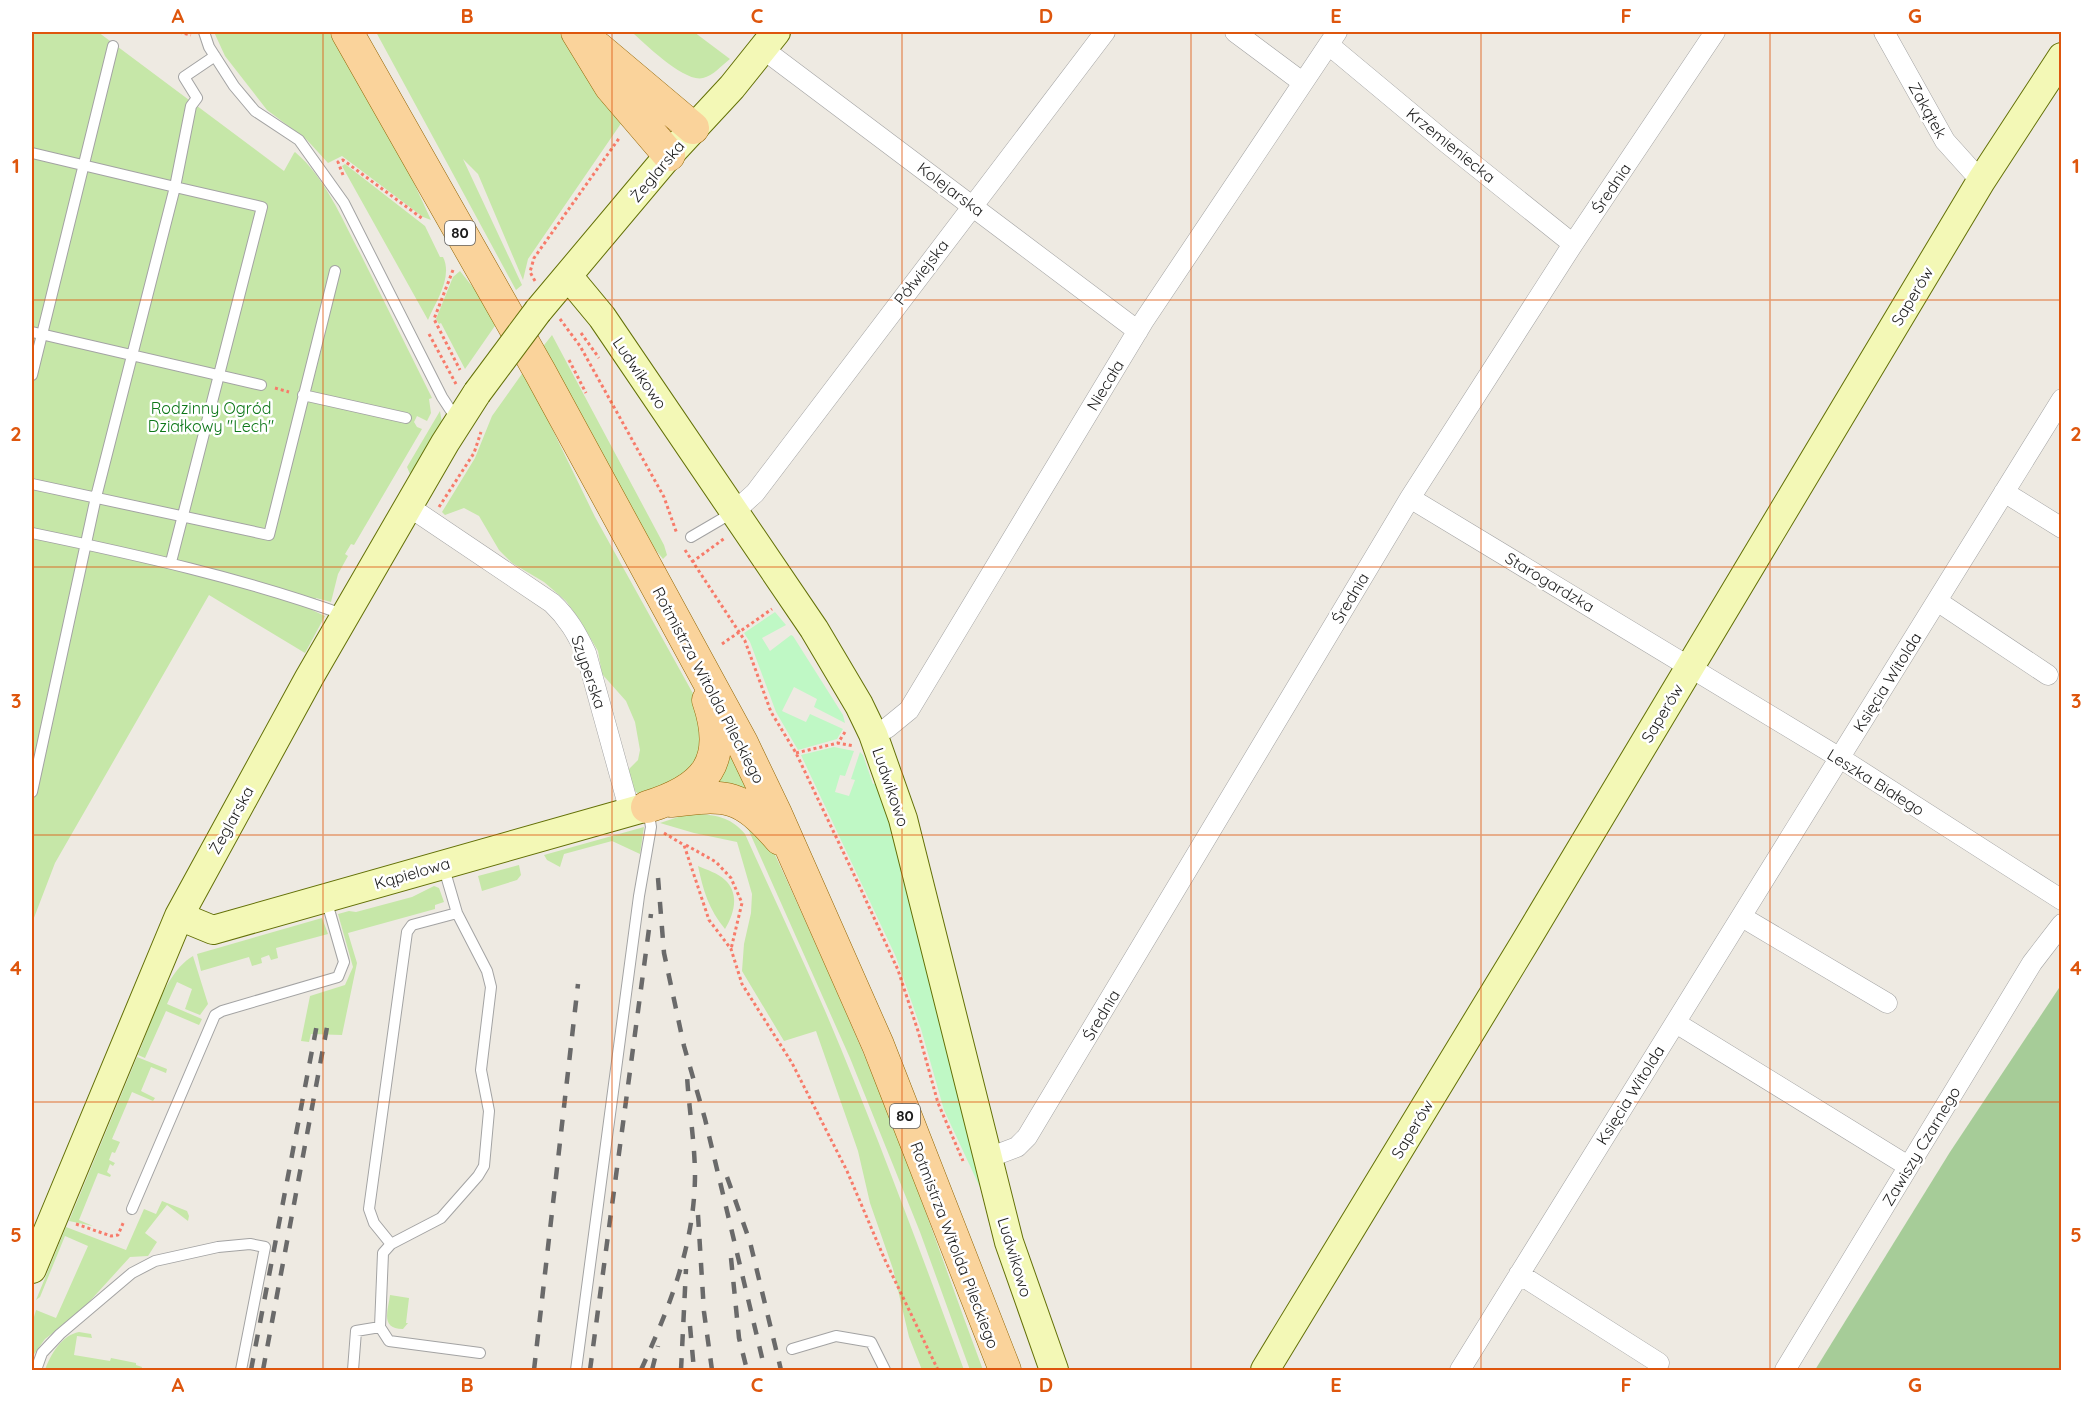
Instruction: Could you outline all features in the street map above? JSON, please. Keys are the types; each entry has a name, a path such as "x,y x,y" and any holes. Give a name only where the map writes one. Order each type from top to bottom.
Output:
{"main road":[{"name":"Rotmistrza Witolda Pileckiego","path":"347,32 540,372 565,422 742,743 799,865 878,1045 1005,1371"},
{"path":"358,32 374,79"},
{"path":"578,32 693,128"},
{"path":"578,32 610,86 669,155"},
{"path":"648,812 694,784 711,765 716,752 716,727 686,640"},
{"path":"648,812 716,796 740,803 758,815 770,827 783,841 799,865"}],"street":[{"name":"Półwiejska","path":"732,523 1105,32"},
{"path":"1236,32 1302,82"},
{"name":"Średnia","path":"976,1161 1017,1147 1027,1137 1410,498 1574,244 1715,32"},
{"name":"Zakątek","path":"1884,32 1945,141 1982,181"},
{"name":"Niecała","path":"873,734 887,728 909,710 1138,331 1333,38"},
{"name":"Krzemieniecka","path":"1333,38 1443,140 1574,244"},
{"name":"Żeglarska","path":"32,1269 178,916 345,615 471,425 468,390 549,311 568,276 669,155 770,40"},
{"name":"Kolejarska","path":"770,40 973,206 1138,331"},
{"name":"Saperów","path":"1265,1371 1982,181 2061,57"},
{"name":"Ludwikowo","path":"568,276 602,317 732,523 814,629 859,705 873,734 903,819 976,1161 1009,1242 1053,1371"},
{"name":"Księcia Witolda","path":"1460,1371 2061,399"},
{"path":"2004,492 2061,528"},
{"name":"Starogardzka","path":"1410,498 1689,667"},
{"name":"Szyperska","path":"416,511 552,603 563,614 576,632 586,653 648,812"},
{"path":"1937,601 2048,675"},
{"name":"Leszka Białego","path":"1689,667 1840,758 2061,900"},
{"name":"Kąpielowa","path":"178,916 213,930 443,864 648,812"},
{"path":"1742,917 1887,1003"},
{"name":"Zawiszy Czarnego","path":"1785,1371 2032,963 2061,924"},
{"path":"1676,1023 1908,1166"},
{"path":"1519,1274 1659,1363"}],"lane":[{"path":"204,32 209,47 234,86 255,111 299,140 328,179 344,203 435,385 471,425"},
{"path":"32,375 37,333 84,165 113,46"},
{"path":"32,792 96,497 175,186 191,106 197,98 183,76 215,56"},
{"path":"32,153 262,207 171,562"},
{"path":"32,484 269,535 335,271"},
{"path":"37,333 261,385"},
{"path":"303,395 406,418"},
{"path":"685,539 732,523"},
{"path":"32,533 171,562 263,587 345,615"},
{"path":"576,1371 639,896 648,812"},
{"path":"443,864 457,913 487,971 491,987 481,1070 489,1111 484,1166 441,1218 391,1244 383,1253 380,1327 389,1341 480,1353"},
{"path":"132,1209 215,1016 222,1011 338,977 344,962 326,899"},
{"path":"391,1244 374,1223 369,1209 407,932 412,926 457,913"},
{"path":"36,1371 42,1353 60,1334 132,1272 155,1261 218,1247 250,1244 265,1248 241,1371"},
{"path":"353,1371 356,1331 380,1327"},
{"path":"792,1348 836,1336 871,1342 885,1371"}],"path":[{"path":"624,132 532,262 530,272 549,311 565,326 580,346 685,539"},
{"path":"347,184 338,162 343,160 424,220"},
{"path":"453,268 434,319 460,370"},
{"path":"549,311 565,326"},
{"path":"425,328 468,390"},
{"path":"569,360 586,393"},
{"path":"261,385 303,395"},
{"path":"416,511 437,510 454,486 474,453 471,425"},
{"path":"692,562 732,523"},
{"path":"684,548 746,642 771,712 796,753 898,970 943,1118 976,1161"},
{"path":"722,644 776,606"},
{"path":"796,753 838,743"},
{"path":"648,812 684,844 716,862 731,878 741,903 731,950"},
{"path":"684,844 709,920 731,950 742,984 792,1064 847,1172 885,1260 938,1371"},
{"path":"53,1217 111,1236 118,1235 132,1209"}],"green space":[{"name":"Rodzinny Ogród Działkowy \"Lech\"","path":"32,32 98,32 284,171 295,152 306,162 332,199 432,398 429,399 431,413 427,421 417,416 414,422 422,429 354,545 351,544 345,554 348,556 338,574 331,602 316,598 312,610 325,616 305,653 209,595 55,863 32,923"},
{"path":"214,32 329,32 407,168 431,220 423,217 342,156 328,163 307,140 267,110 225,56"},
{"path":"376,32 558,32 617,103 622,122 528,259 523,280 478,174 463,159 522,285 516,290"},
{"path":"632,32 694,32 730,59 710,75 695,78 676,69"},
{"path":"345,164 425,226 440,257 443,257 446,265 445,281 428,320 342,166"},
{"path":"460,271 499,320 465,369 441,323 439,324 436,319 453,277"},
{"path":"552,335 664,545 667,555 663,559 639,529 541,349"},
{"path":"524,371 595,517 706,717 699,769 643,797 632,789 627,771 638,760 640,750 635,722 626,701 602,674 598,651 579,619 566,601 544,582 512,563 499,550 479,516 464,508 445,515 442,512 475,458 492,416"},
{"path":"440,411 442,423 414,476 410,474 407,467"},
{"path":"775,612 786,625 762,638 770,651 791,635 793,636 843,715 845,723 814,707 817,699 794,687 782,711 806,722 810,714 843,729 837,739 798,750 776,712 750,642 744,633"},
{"path":"726,747 757,798 711,788"},
{"path":"834,747 854,751 845,776 840,775 835,792 849,796 855,780 851,779 860,752 873,784 881,782 984,1196 944,1110 921,1029 896,957 801,755"},
{"path":"703,803 724,806 743,814 758,826 770,844 839,997 888,1114 983,1370 970,1370 920,1232 850,1058 749,831 731,816 710,810 699,809 665,816 667,812"},
{"path":"699,814 725,819 745,834 844,1057 964,1370 922,1370 909,1337 893,1269 870,1203 858,1151 816,1031 784,1041 742,971 752,894 737,842 660,823 684,815"},
{"path":"644,827 640,854 612,841 564,854 560,867 547,860 544,855"},
{"path":"519,865 521,875 517,880 482,891 478,876"},
{"path":"698,866 722,878 733,891 733,911 725,929 707,899"},
{"path":"434,886 439,888 444,902 435,905 435,909 348,933 357,963 342,1035 311,1034 309,1042 301,1041 310,996 345,985 353,967 338,914 356,912 412,897"},
{"path":"322,918 328,934 276,948 278,958 271,960 269,955 261,958 262,963 252,966 249,957 201,971 197,954"},
{"path":"193,956 208,1004 200,1015 185,1009 192,989 177,982 167,1004 202,1019 199,1025 166,1011 145,1058 138,1055 166,987 174,974"},
{"path":"2061,985 2061,1370 1815,1370 1950,1152"},
{"path":"137,1057 167,1069 166,1073 151,1067 141,1091 155,1098 153,1101 132,1092 112,1139 120,1142 109,1160 115,1163 113,1166 110,1164 107,1172 111,1175 110,1177 98,1173 79,1220 93,1226 69,1221"},
{"path":"162,1201 187,1211 188,1221 167,1205 145,1233 157,1242 148,1256 130,1257 79,1313 45,1339 32,1357 32,1324 36,1310 56,1318 88,1246 65,1236 40,1297 36,1300 66,1227 126,1250 144,1209 156,1214"},
{"path":"390,1295 409,1298 406,1323 408,1323 403,1329 391,1326 388,1322"},
{"path":"79,1332 91,1334 92,1338 77,1336 74,1355 136,1363 142,1367 141,1370 45,1370 62,1341"}],"railway":[{"path":"658,878 664,953 684,1046 705,1119 765,1370"},
{"path":"590,1370 651,914"},
{"path":"534,1370 578,984"},
{"path":"251,1370 318,1019"},
{"path":"263,1370 328,1022"},
{"path":"641,1370 678,1277 694,1203 694,1152 687,1076"},
{"path":"727,1177 750,1242 781,1370"},
{"path":"698,1215 704,1312 712,1370"},
{"path":"731,1258 739,1338 747,1370"},
{"path":"681,1370 686,1269"},
{"path":"690,1326 694,1370"},
{"path":"652,1370 658,1346"}]}
